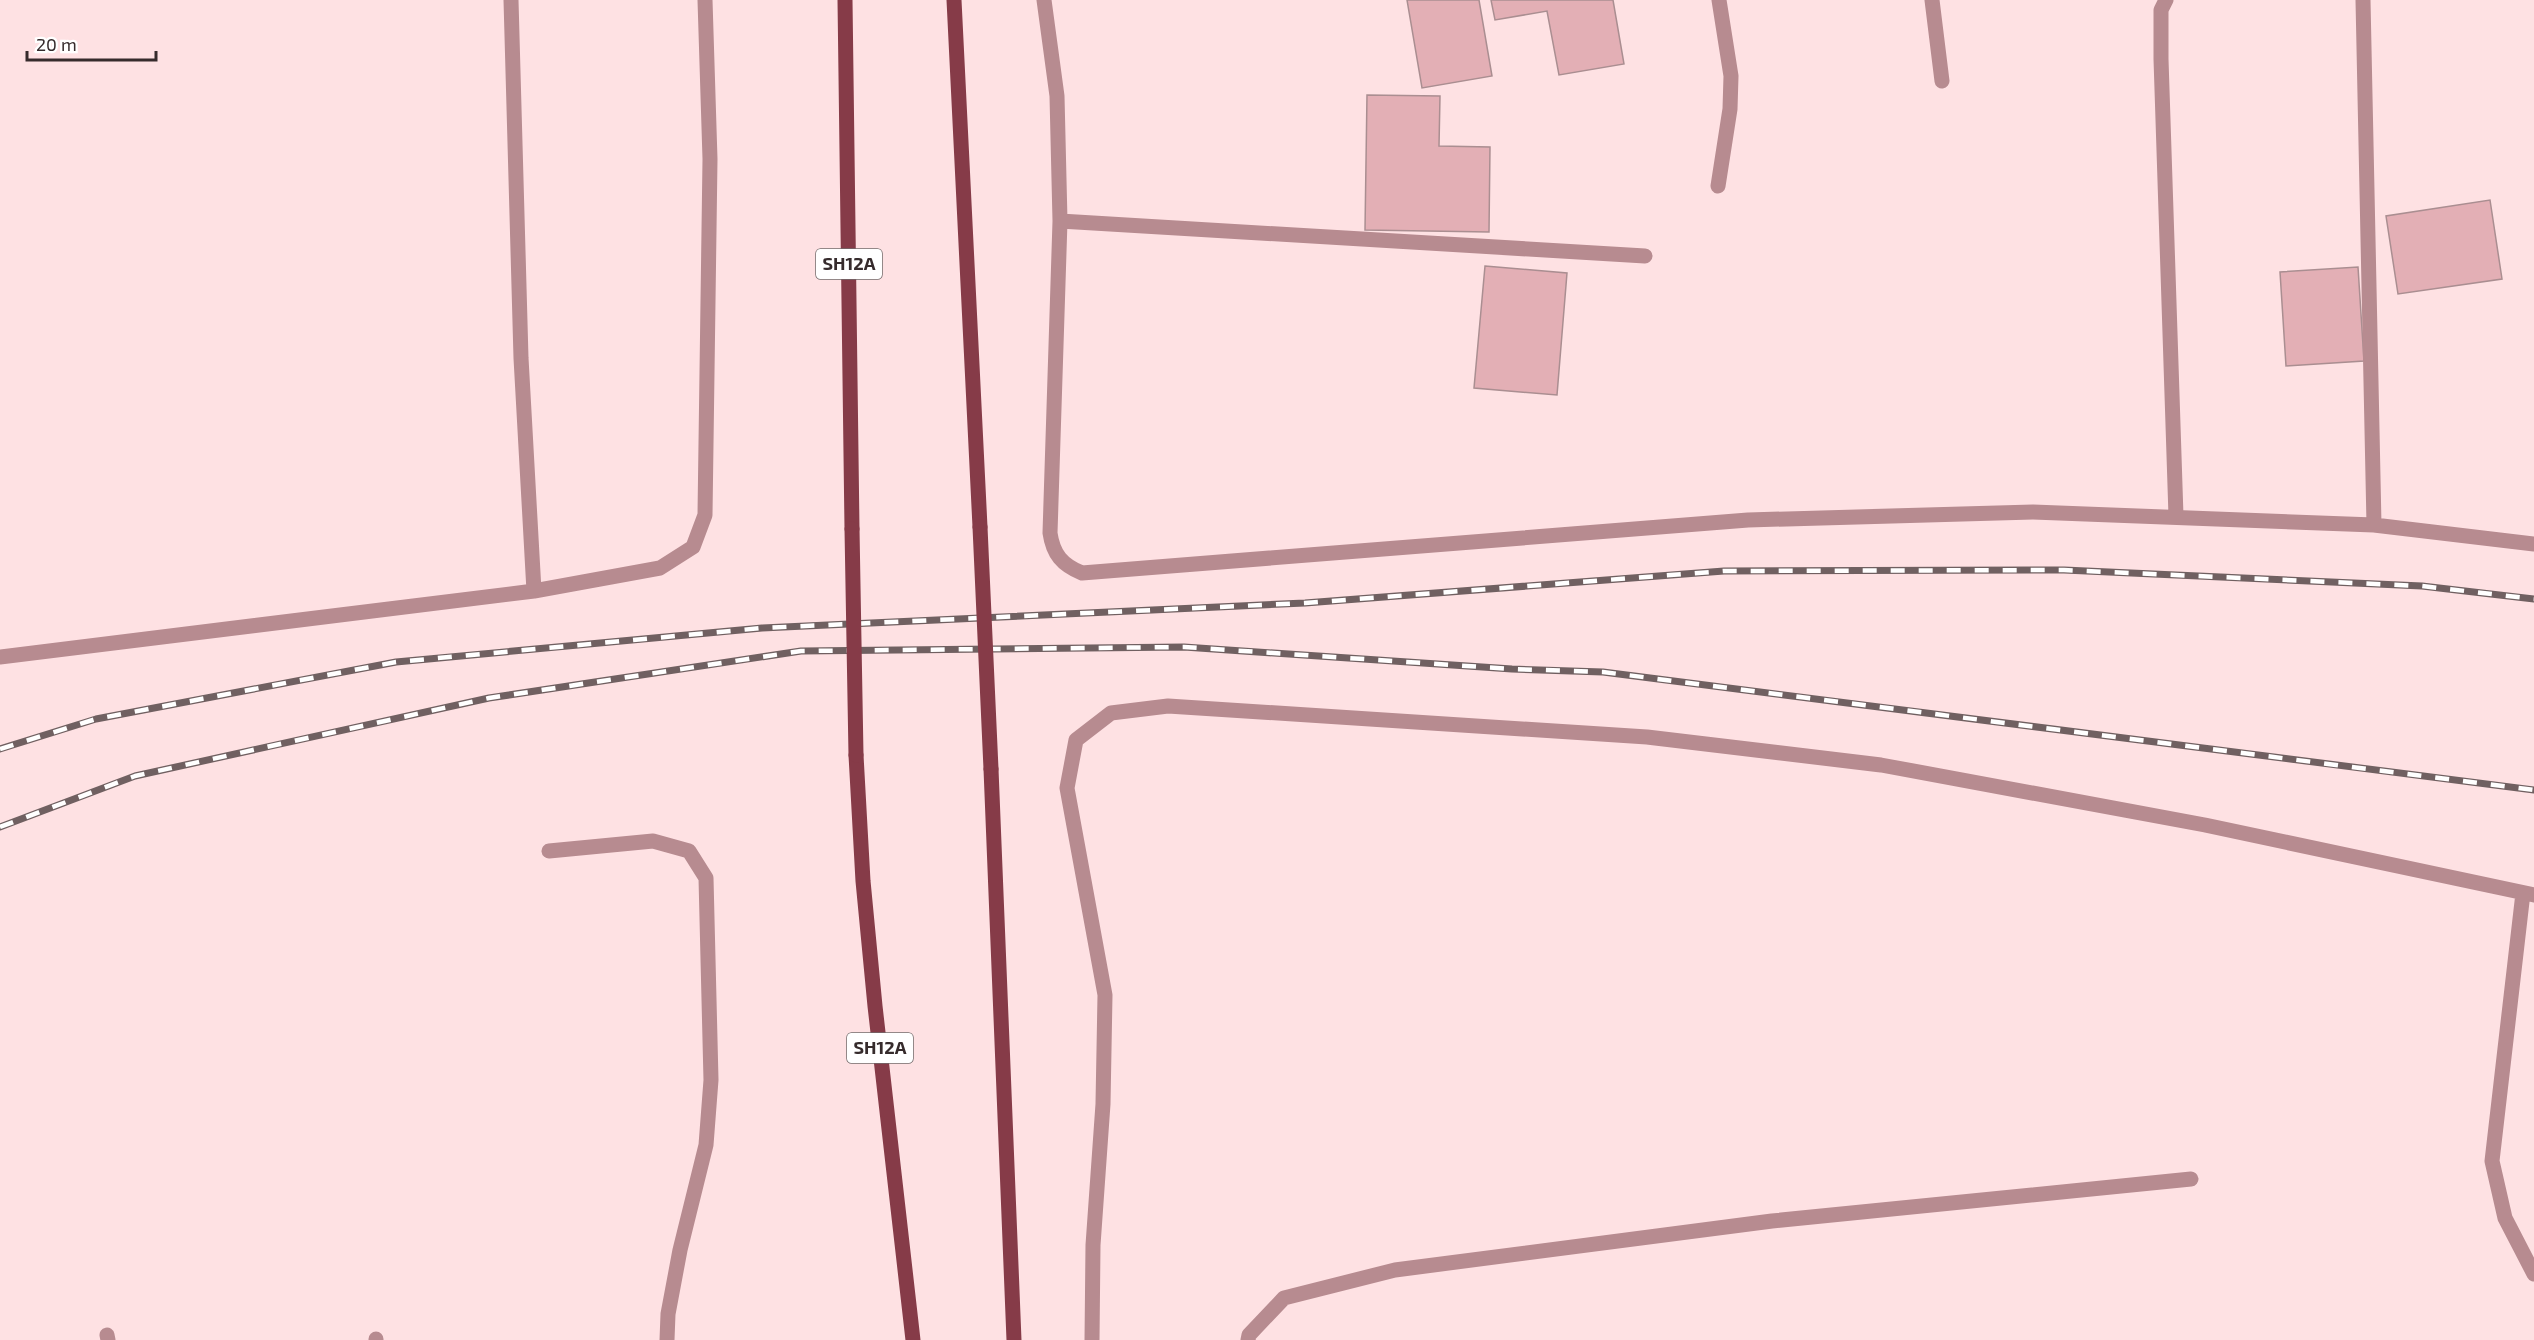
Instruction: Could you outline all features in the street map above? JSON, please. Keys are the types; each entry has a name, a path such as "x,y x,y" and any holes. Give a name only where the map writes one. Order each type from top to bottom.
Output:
{"main road":[{"name":"SH12A","path":"845,0 856,754 863,881 875,1006 913,1340"},
{"path":"954,0 991,769 1014,1340"}],"street":[{"path":"511,0 521,358 534,591"},
{"path":"0,657 534,591 660,568 693,548 705,515 710,159 705,0"},
{"path":"1044,0 1057,96 1060,221 1050,533 1052,547 1068,568 1082,573 1748,520 2033,512 2374,525 2534,544"},
{"path":"1718,186 1730,109 1731,76 1719,0"},
{"path":"1932,0 1942,81"},
{"path":"2166,0 2161,10 2161,59 2176,516"},
{"path":"2362,0 2374,525"},
{"path":"1060,221 1645,256"},
{"path":"1092,1340 1093,1245 1103,1104 1105,995 1067,788 1076,740 1111,713 1168,706 1647,737 1869,764 2205,825 2529,894 2492,1161 2505,1218 2534,1275"},
{"path":"549,851 654,841 689,850 706,878 711,1080 706,1145 680,1250 668,1314 667,1340"},
{"path":"1248,1340 1249,1335 1284,1298 1395,1270 1772,1221 2191,1179"}],"building":[{"path":"1407,0 1479,0 1492,76 1422,88"},
{"path":"1491,0 1613,0 1624,64 1559,75 1547,11 1495,20"},
{"path":"1367,95 1440,96 1439,146 1490,147 1489,232 1365,230"},
{"path":"2490,200 2502,279 2398,294 2386,216"},
{"path":"1485,266 1567,273 1557,395 1474,388"},
{"path":"2358,267 2364,361 2286,366 2280,272"}],"railway":[{"path":"0,749 96,719 396,662 762,628 1305,603 1724,571 2064,570 2422,586 2534,599"},
{"path":"0,827 135,776 489,698 801,651 1184,647 1512,669 1603,672 2534,790"}]}
